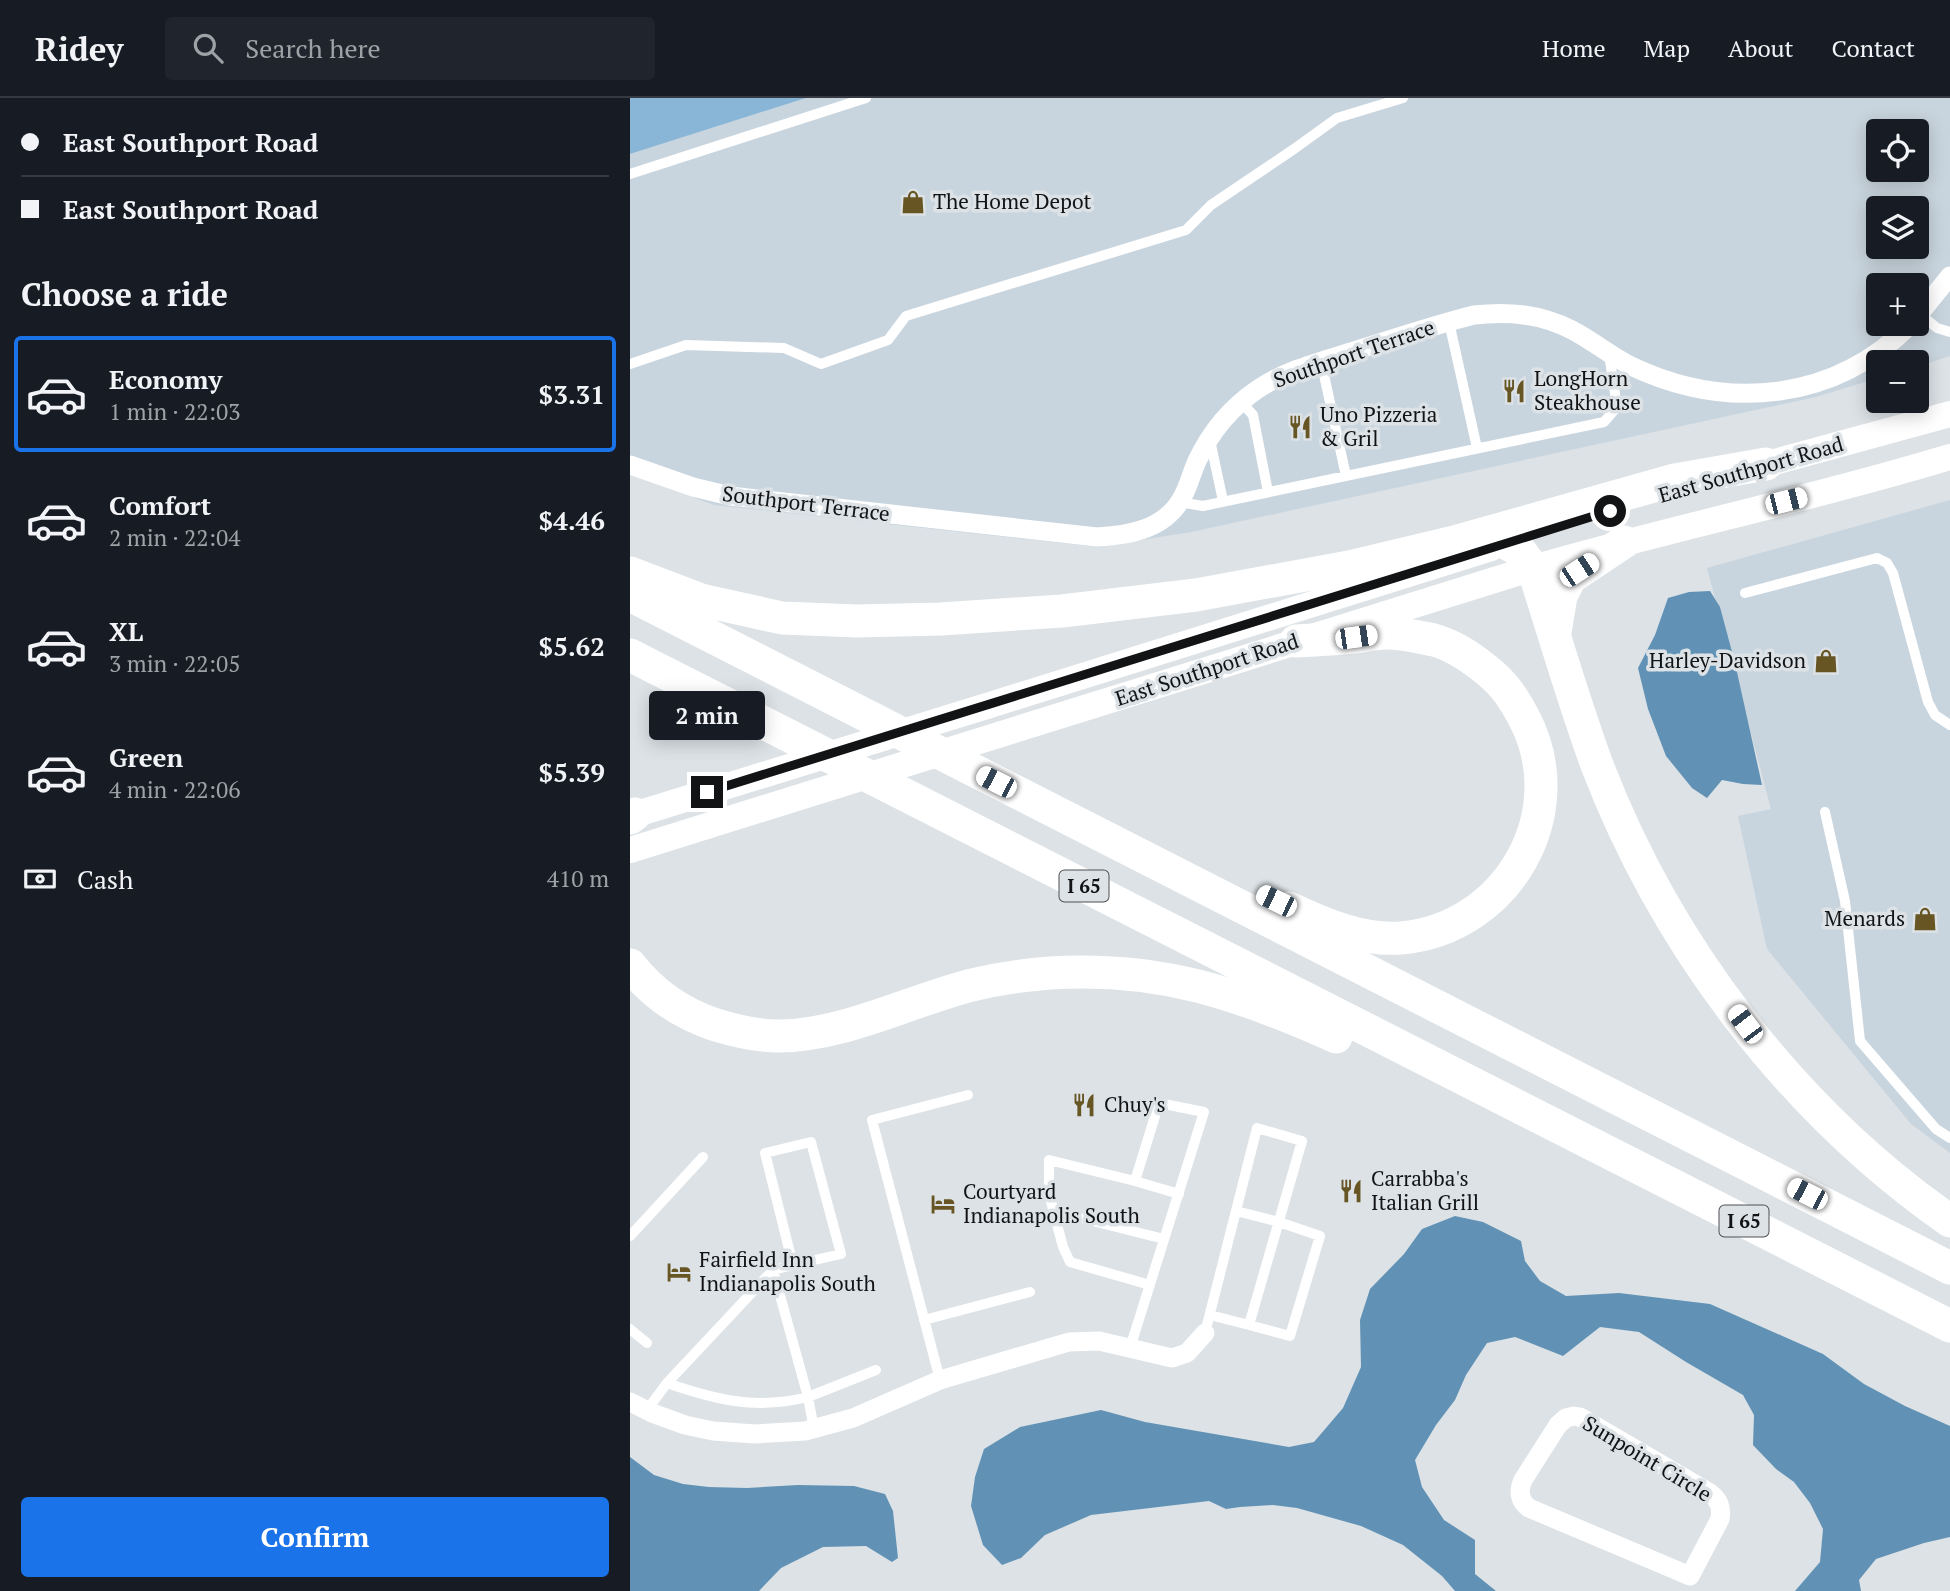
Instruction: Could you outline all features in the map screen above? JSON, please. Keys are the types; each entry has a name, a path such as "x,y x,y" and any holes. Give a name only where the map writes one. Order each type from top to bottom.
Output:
{"highway":[{"path":"630,573 701,600 782,618 871,621 1062,611 1196,595 1349,567 1458,541 1675,480 1766,464"},
{"path":"1554,634 1564,587 1570,578 1624,542"},
{"path":"1506,543 1520,551 1533,568 1587,735 1616,808 1664,904 1699,961 1755,1037 1811,1100 1863,1152 1950,1221"},
{"name":"I 65","path":"630,595 1950,1268"},
{"path":"1093,832 1142,835 1320,923 1361,935 1399,938 1416,936 1464,919 1495,896 1525,854 1538,820 1541,799 1539,757 1533,735 1502,682 1469,656 1437,641 1384,633 1296,642"},
{"name":"I 65","path":"630,655 1950,1326"},
{"path":"630,965 641,979 688,1014 742,1033 778,1036 849,1024 973,985 1023,976 1099,971 1153,976 1200,985 1251,1001 1354,1045 1539,1117"}],"main road":[{"name":"East Southport Road","path":"632,816 1506,543 1766,464 1950,414"},
{"name":"East Southport Road","path":"630,850 1533,568 1624,542 1880,478 1950,457"}],"street":[{"name":"Southport Terrace","path":"1929,303 1950,276"},
{"name":"Southport Terrace","path":"630,465 693,487 730,496 1097,537 1130,534 1147,529 1171,513 1221,420 1241,402 1278,377 1321,361 1474,315 1499,312 1532,315 1574,331 1609,354 1653,376 1677,384 1728,393 1780,392 1817,383 1857,366 1898,336"},
{"path":"638,1406 685,1424 713,1431 755,1434 814,1429 853,1418 940,1380 1069,1342 1099,1340 1172,1358 1186,1353 1207,1324"},
{"name":"Sunpoint Circle","path":"1580,1417 1718,1500 1720,1519 1686,1583 1526,1506 1520,1496 1521,1484 1563,1420 1580,1417"}],"lane":[{"path":"630,174 866,98"},
{"path":"630,363 686,345 784,348 821,364 888,340 906,316 1186,230 1211,205 1336,118 1403,98"},
{"path":"1449,322 1477,448"},
{"path":"1929,325 1950,332"},
{"path":"1179,502 1203,506 1604,422 1617,407 1609,354"},
{"path":"1321,361 1346,475"},
{"path":"1241,402 1253,415 1268,492"},
{"path":"1209,438 1223,501"},
{"path":"1745,593 1877,558 1886,563 1893,573 1928,702 1936,715 1950,725"},
{"path":"1825,812 1845,901 1860,1041 1936,1129 1950,1138"},
{"path":"940,1380 873,1120 968,1095"},
{"path":"1130,1348 1204,1112 1159,1103 1135,1181"},
{"path":"1236,1211 1279,1222 1320,1236 1290,1336 1249,1325 1207,1324 1257,1128 1302,1141 1279,1222 1249,1325"},
{"path":"638,1406 667,1382 773,1270 841,1254 811,1142 765,1153 793,1265"},
{"path":"630,1236 703,1157"},
{"path":"1150,1285 1070,1262 1063,1247 1049,1194 1049,1160 1179,1194"},
{"path":"1054,1211 1164,1239"},
{"path":"773,1270 808,1397 814,1429"},
{"path":"925,1320 1030,1292"},
{"path":"630,1329 648,1343"},
{"path":"667,1382 706,1396 730,1401 776,1403 808,1397 876,1370"}],"shaded area":[{"path":"630,98 806,98 630,154"},
{"path":"806,98 1950,98 1950,356 1929,363 1929,350 1866,350 1866,382 1816,397 1191,532 1098,547 714,505 630,474 630,154"},
{"path":"1950,500 1950,1153 1911,1124 1767,949 1738,816 1771,809 1707,568"},
{"path":"1710,591 1720,607 1762,785 1722,780 1707,798 1692,788 1666,756 1648,709 1638,668 1655,635 1668,598 1689,592"},
{"path":"1455,1216 1483,1222 1521,1241 1525,1261 1540,1281 1566,1296 1619,1293 1710,1304 1823,1354 1864,1384 1950,1426 1950,1537 1876,1559 1859,1580 1861,1591 1795,1591 1820,1562 1823,1529 1810,1503 1794,1482 1776,1469 1753,1445 1754,1415 1743,1395 1639,1332 1600,1327 1563,1356 1515,1337 1487,1343 1466,1375 1455,1400 1415,1460 1422,1487 1444,1520 1475,1540 1475,1574 1496,1591 1455,1591 1442,1576 1403,1545 1361,1526 1297,1508 1273,1505 1226,1509 1209,1501 1091,1515 1045,1535 1021,1558 1002,1565 983,1545 971,1506 975,1477 984,1449 1020,1427 1101,1410 1145,1422 1289,1447 1314,1442 1343,1408 1361,1367 1360,1320 1370,1289 1404,1254 1422,1229"},
{"path":"630,1457 654,1475 683,1484 747,1488 854,1486 885,1494 893,1511 898,1558 892,1562 866,1546 823,1547 781,1568 759,1591 630,1591"}],"place":[{"name":"The Home Depot","path":"913,202"},
{"name":"LongHorn Steakhouse","path":"1514,391"},
{"name":"Uno Pizzeria & Gril","path":"1300,427"},
{"name":"Harley-Davidson","path":"1826,661"},
{"name":"Menards","path":"1925,919"},
{"name":"Chuy's","path":"1084,1105"},
{"name":"Carrabba's Italian Grill","path":"1351,1191"},
{"name":"Courtyard Indianapolis South","path":"943,1204"},
{"name":"Fairfield Inn Indianapolis South","path":"679,1272"}],"route":[{"path":"707,792 1610,511"}]}
